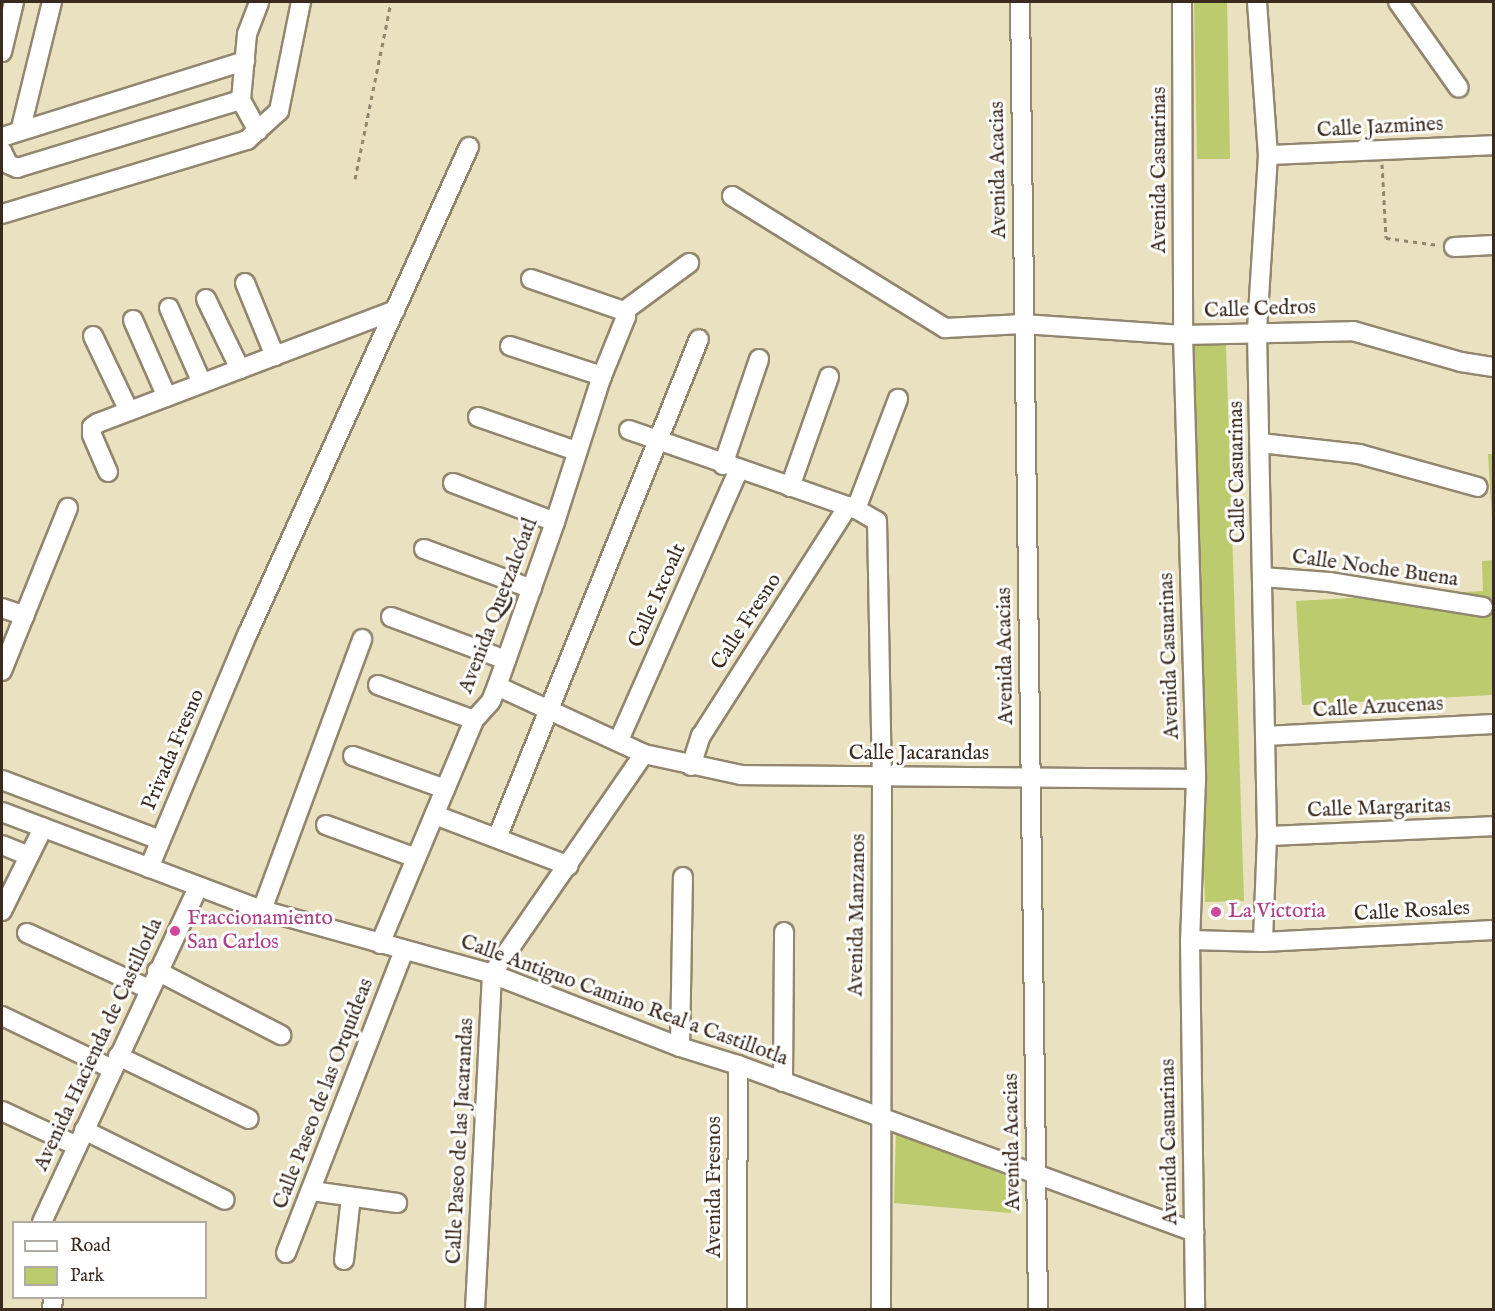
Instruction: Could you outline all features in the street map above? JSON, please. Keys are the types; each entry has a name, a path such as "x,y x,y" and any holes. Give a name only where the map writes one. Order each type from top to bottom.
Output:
{"street":[{"path":"2,52 14,2"},
{"path":"21,128 52,2"},
{"path":"258,131 240,100 247,34 260,2"},
{"path":"2,214 247,140 279,111 301,2"},
{"name":"Avenida Acacias","path":"1020,2 1038,1310"},
{"name":"Avenida Casuarinas","path":"1182,2 1183,335 1196,779 1190,939 1195,1310"},
{"name":"Calle Casuarinas","path":"1257,2 1268,155 1257,332 1267,836 1263,942"},
{"path":"1398,2 1458,88"},
{"path":"2,137 21,128 245,61"},
{"path":"2,151 8,164 17,168 240,100"},
{"name":"Calle Jazmines","path":"1268,155 1494,145"},
{"name":"Privada Fresno","path":"149,868 242,650 469,147"},
{"name":"Calle Cedros","path":"732,196 939,326 958,330 1023,324 1183,335 1353,331 1461,362 1494,367"},
{"path":"1454,247 1494,245"},
{"path":"531,279 624,311 689,263"},
{"path":"245,283 275,356"},
{"path":"206,298 240,369"},
{"path":"169,308 202,383"},
{"path":"108,472 92,427 395,310"},
{"name":"Avenida Quetzalcóatl","path":"380,944 474,720 491,701 497,686 555,522 602,376 626,317 624,311"},
{"path":"133,320 167,397"},
{"path":"93,336 129,411"},
{"path":"497,838 551,711 699,339"},
{"path":"510,346 602,376"},
{"name":"Calle Ixcoalt","path":"619,740 731,468 759,359"},
{"path":"790,487 829,377"},
{"name":"Calle Fresno","path":"691,766 701,736 852,508 898,399"},
{"path":"478,417 576,451"},
{"path":"629,430 731,468 852,508"},
{"path":"1260,443 1359,454 1478,487"},
{"path":"453,483 555,522"},
{"path":"2,671 69,508"},
{"name":"Avenida Manzanos","path":"852,508 877,521 882,777 879,1117 881,1310"},
{"path":"424,549 532,589"},
{"name":"Calle Noche Buena","path":"1262,578 1329,582 1483,607"},
{"path":"2,608 25,616"},
{"path":"392,617 506,660"},
{"path":"262,909 362,639"},
{"path":"378,685 474,720"},
{"name":"Calle Jacarandas","path":"497,686 619,740 644,754 741,775 1196,779"},
{"name":"Calle Azucenas","path":"1265,736 1494,724"},
{"path":"492,974 569,866 644,754"},
{"path":"353,756 445,789"},
{"path":"2,780 160,840"},
{"name":"Calle Antiguo Camino Real a Castillotla","path":"2,812 198,888 380,944 492,974 680,1047 738,1065 1194,1232"},
{"path":"435,814 569,866"},
{"path":"326,825 416,858"},
{"name":"Calle Margaritas","path":"1267,836 1494,826"},
{"path":"2,911 27,855 43,828"},
{"path":"2,845 27,855"},
{"path":"680,1047 683,877"},
{"name":"Avenida Hacienda de Castillotla","path":"42,1221 157,971 198,888"},
{"name":"Calle Rosales","path":"1190,939 1263,942 1494,930"},
{"path":"783,1082 784,932"},
{"path":"27,933 149,989"},
{"name":"Calle Paseo de las Orquídeas","path":"286,1253 404,950"},
{"path":"157,971 281,1035"},
{"name":"Calle Paseo de las Jacarandas","path":"475,1310 492,974"},
{"path":"2,1016 249,1119"},
{"name":"Avenida Fresnos","path":"737,1310 738,1065"},
{"path":"2,1111 80,1138 225,1200"},
{"path":"312,1191 397,1203"},
{"path":"344,1260 351,1197"}],"path":[{"path":"356,179 391,2"},
{"path":"1382,150 1386,238 1454,247"}],"green space":[{"path":"1194,2 1227,2 1230,159 1197,159"},
{"path":"1226,345 1244,901 1205,902 1188,346"},
{"path":"1488,454 1493,454 1493,519 1492,519"},
{"path":"1493,560 1493,695 1302,705 1296,601 1483,591 1482,561"},
{"path":"896,1131 1012,1178 1011,1213 894,1203"}],"place":[{"name":"La Victoria","path":"1216,912"},
{"name":"Fraccionamiento San Carlos","path":"175,931"}]}
